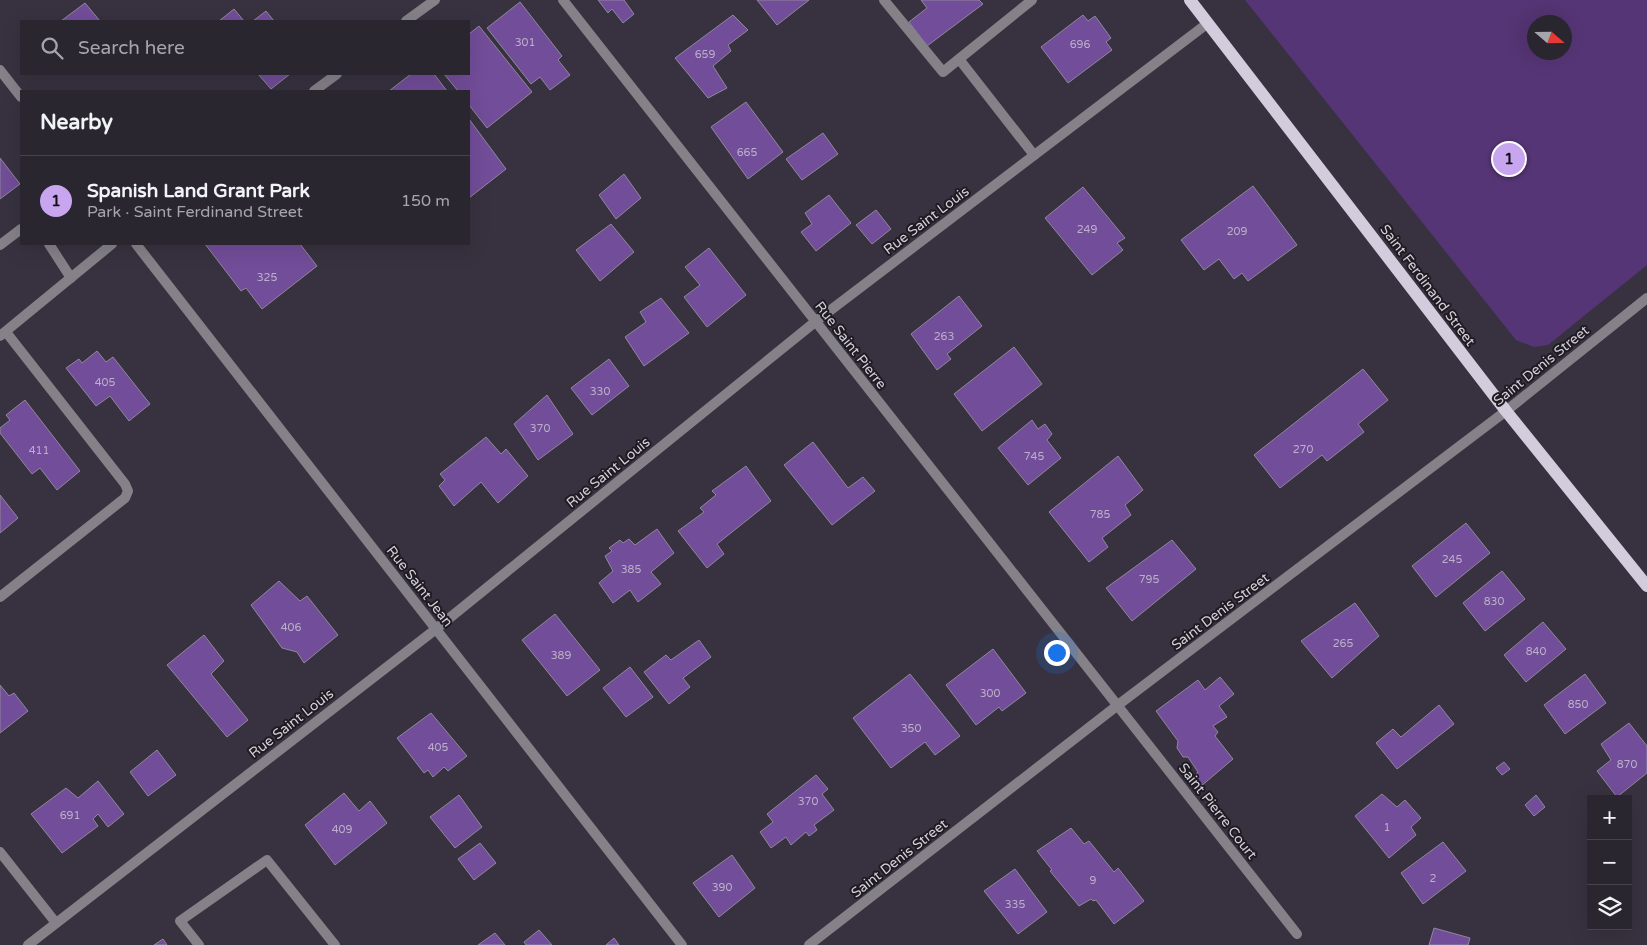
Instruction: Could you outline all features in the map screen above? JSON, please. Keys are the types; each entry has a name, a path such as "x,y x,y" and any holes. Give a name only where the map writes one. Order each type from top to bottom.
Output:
{"main road":[{"name":"Saint Ferdinand Street","path":"1190,0 1506,411 1647,586"}],"street":[{"path":"407,20 435,0"},
{"name":"Rue Saint Pierre","path":"563,0 1118,705"},
{"path":"884,0 943,72 1032,0"},
{"name":"Rue Saint Louis","path":"28,945 436,629 815,322 1208,22"},
{"path":"959,59 1034,155"},
{"path":"0,70 20,96"},
{"path":"315,90 336,75"},
{"path":"0,245 20,230"},
{"path":"50,245 71,278"},
{"path":"0,597 125,498 128,491 125,484 3,334 111,245"},
{"name":"Rue Saint Jean","path":"137,245 682,945"},
{"name":"Saint Denis Street","path":"809,945 1118,705 1506,411 1647,298"},
{"name":"Saint Pierre Court","path":"1118,705 1297,934"},
{"path":"0,852 56,923"},
{"path":"199,945 180,921 267,860 335,945"}],"shaded area":[{"path":"1245,0 1647,0 1647,265 1548,345 1534,347 1516,340"}],"building":[{"path":"598,0 624,0 634,14 623,23 612,9 608,13"},
{"path":"757,0 809,0 777,25"},
{"path":"921,0 979,0 983,4 927,46 909,22 927,8"},
{"path":"520,2 562,56 558,60 570,75 550,90 540,77 531,84 487,28"},
{"path":"85,3 99,20 62,20"},
{"path":"234,9 243,20 220,20"},
{"path":"266,11 273,20 254,20"},
{"path":"733,15 748,30 728,45 731,51 713,66 727,88 708,98 675,58"},
{"path":"1083,15 1088,21 1095,16 1111,38 1106,42 1112,50 1068,83 1041,47"},
{"path":"479,26 532,92 487,128 470,106 470,90 457,90 445,75 470,75 470,33"},
{"path":"259,75 289,75 271,89"},
{"path":"410,75 435,75 446,90 390,90"},
{"path":"746,102 783,152 748,179 711,127"},
{"path":"470,120 506,169 470,197"},
{"path":"823,133 838,154 802,180 786,159"},
{"path":"0,158 20,184 0,199"},
{"path":"624,174 641,198 616,219 599,195"},
{"path":"1253,186 1297,245 1248,281 1242,273 1234,279 1219,259 1204,270 1181,240"},
{"path":"1083,187 1125,238 1117,243 1123,250 1092,275 1045,218"},
{"path":"829,195 851,223 816,251 801,232 812,224 805,213"},
{"path":"876,210 891,229 872,244 856,225"},
{"path":"611,224 634,252 600,281 576,250"},
{"path":"206,245 301,245 317,266 262,309 246,288 241,291"},
{"path":"709,248 746,295 707,327 684,297 700,285 685,267"},
{"path":"959,296 982,326 947,354 951,359 937,370 911,334"},
{"path":"661,298 689,333 644,366 625,337 646,322 640,312"},
{"path":"1014,347 1042,384 982,431 954,394"},
{"path":"97,351 106,362 113,357 150,404 129,421 110,396 96,406 66,368 79,359 82,363"},
{"path":"609,359 629,386 592,415 571,388"},
{"path":"1363,369 1388,400 1358,424 1364,432 1327,461 1322,455 1280,488 1254,455"},
{"path":"547,395 573,434 538,460 514,424"},
{"path":"25,400 80,471 57,490 40,468 32,474 0,433 0,428 10,420 6,415"},
{"path":"1032,420 1038,429 1045,424 1052,434 1047,440 1061,458 1028,485 998,448"},
{"path":"486,437 501,454 506,449 528,476 498,503 481,482 454,506 439,486 445,480 440,474"},
{"path":"813,442 848,488 863,477 875,491 832,525 784,465"},
{"path":"1118,456 1143,490 1125,505 1131,515 1102,538 1108,547 1089,562 1049,512"},
{"path":"746,466 771,501 717,544 724,554 707,568 678,531 704,512 700,508 716,495 712,491"},
{"path":"0,495 18,518 0,533"},
{"path":"1466,523 1490,553 1436,597 1412,566"},
{"path":"657,529 674,553 651,572 661,584 638,602 630,590 613,603 599,583 613,571 605,556 612,551 609,548 620,540 623,543 629,539 635,545"},
{"path":"1172,540 1196,569 1132,621 1106,588"},
{"path":"1502,571 1525,599 1485,631 1463,603"},
{"path":"279,581 300,601 307,596 338,635 304,663 297,652 282,648 251,605"},
{"path":"1355,603 1379,636 1332,678 1301,641"},
{"path":"555,614 600,670 567,696 522,640"},
{"path":"1543,622 1566,649 1526,682 1504,655"},
{"path":"204,635 224,661 211,674 248,720 227,737 167,665"},
{"path":"699,640 711,657 683,678 690,687 669,704 644,672 666,655 671,660"},
{"path":"993,649 1026,693 1002,711 999,707 976,725 946,685"},
{"path":"630,667 653,697 626,717 603,688"},
{"path":"910,674 960,736 935,755 925,742 891,768 853,718"},
{"path":"1585,674 1606,703 1565,734 1544,705"},
{"path":"1220,677 1234,694 1219,706 1227,717 1213,726 1218,732 1215,736 1233,759 1200,787 1193,777 1198,772 1188,757 1183,757 1177,748 1178,741 1156,711 1198,680 1205,690"},
{"path":"0,685 9,696 14,693 28,711 0,733"},
{"path":"1439,705 1454,724 1397,769 1376,743 1393,729 1401,737"},
{"path":"431,713 467,756 448,771 444,767 433,777 428,770 424,773 397,738"},
{"path":"1629,723 1647,746 1647,773 1620,795 1615,795 1597,771 1611,760 1601,744"},
{"path":"157,750 176,775 148,796 130,772"},
{"path":"1504,762 1510,769 1502,775 1496,768"},
{"path":"816,775 828,789 822,794 834,810 814,825 817,830 809,836 806,832 791,845 786,837 771,848 760,832 773,822 767,814"},
{"path":"98,781 124,814 108,827 98,814 93,819 98,826 62,853 31,814 66,788 78,798"},
{"path":"344,793 359,811 370,801 387,823 335,865 305,825"},
{"path":"1382,794 1397,807 1405,800 1421,818 1411,827 1416,835 1389,858 1355,816"},
{"path":"459,795 482,827 455,848 430,817"},
{"path":"1536,795 1545,807 1534,816 1525,805"},
{"path":"1071,828 1084,844 1089,841 1114,872 1118,868 1144,901 1114,924 1096,900 1093,901 1091,899 1079,906 1050,871 1052,870 1037,851"},
{"path":"1443,842 1466,871 1423,904 1401,873"},
{"path":"480,843 496,863 474,880 458,859"},
{"path":"732,855 755,888 719,917 693,883"},
{"path":"1015,869 1047,912 1018,934 984,891"},
{"path":"1434,928 1470,938 1468,945 1429,945"},
{"path":"539,930 552,945 526,945 524,942"},
{"path":"495,933 505,945 478,945"},
{"path":"614,938 619,945 606,945"},
{"path":"163,939 167,945 154,945"}],"place":[{"name":"Spanish Land Grant Park","path":"1509,159"}]}
